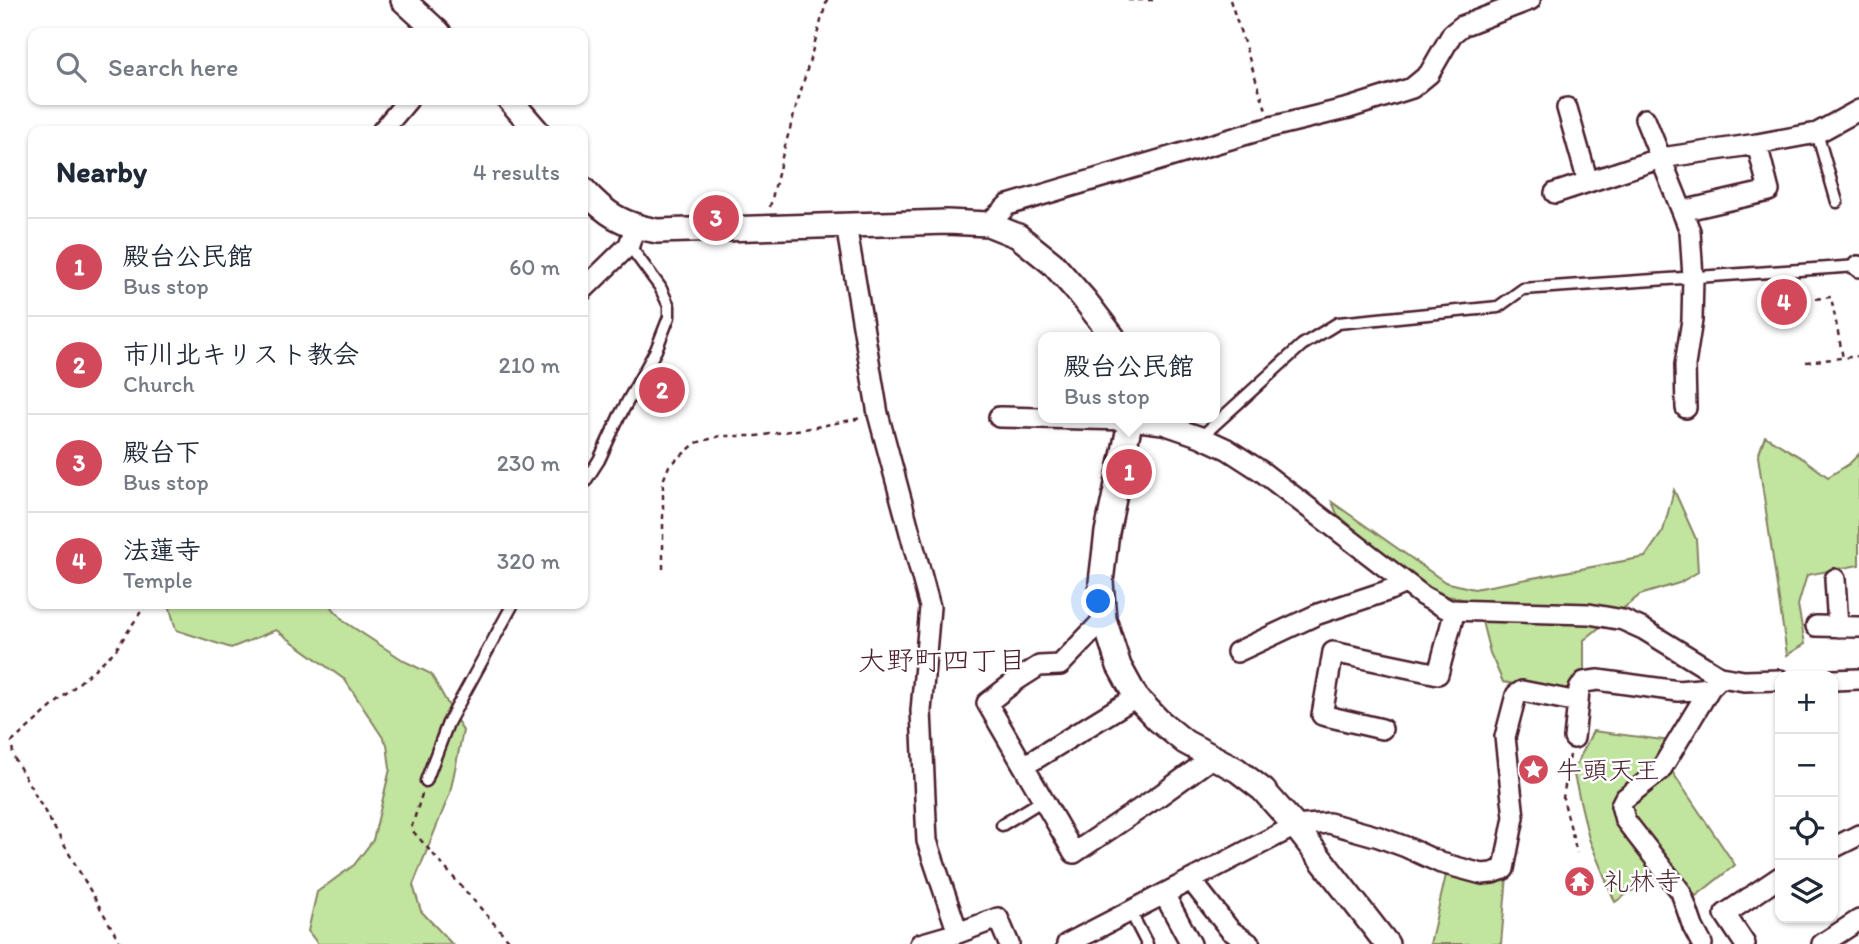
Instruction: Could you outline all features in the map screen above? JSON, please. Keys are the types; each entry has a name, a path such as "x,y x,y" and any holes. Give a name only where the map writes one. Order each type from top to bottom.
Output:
{"street":[{"path":"988,224 1008,205 1412,88 1429,74 1452,34 1462,26 1530,0"},
{"path":"409,2 434,28"},
{"path":"386,126 404,105"},
{"path":"514,105 533,126"},
{"path":"1567,108 1588,182"},
{"path":"1555,193 1661,158 1817,133 1859,110"},
{"path":"1645,119 1690,231 1693,277 1692,320 1685,365 1686,408"},
{"path":"1682,211 1769,191 1756,144"},
{"path":"588,194 632,236"},
{"path":"588,284 632,236 657,231 947,222 988,224 1018,236 1053,264 1110,332"},
{"path":"846,225 878,414 930,607 921,711 927,841 958,933"},
{"path":"999,417 1038,418"},
{"path":"1129,423 1107,532 1101,582 1104,619 1119,666 1136,696 1158,720 1185,742 1237,770 1263,790 1295,826 1387,944"},
{"path":"1156,423 1202,437 1227,449 1261,471 1405,583 1449,610 1589,614 1623,620 1643,629 1715,682"},
{"path":"1835,579 1838,627"},
{"path":"1237,652 1318,614 1405,583"},
{"path":"1382,729 1322,715 1333,652 1438,674 1455,610"},
{"path":"1104,619 1060,664 1039,666 987,703 1074,853 1213,757"},
{"path":"1815,626 1859,628"},
{"path":"1838,680 1859,679"},
{"path":"1574,738 1579,689 1584,682 1598,680 1678,691 1715,682 1775,680"},
{"path":"1702,944 1681,892 1625,820 1621,804 1660,771 1715,682"},
{"path":"1073,943 1295,826 1329,823 1379,837 1451,866 1482,874 1504,869 1514,817 1505,737 1516,695 1522,691 1578,702"},
{"path":"1024,766 1136,696"},
{"path":"1838,846 1859,835"},
{"path":"1192,880 1230,930 1250,944"},
{"path":"1745,944 1725,914 1775,880"},
{"path":"1164,894 1191,944"},
{"path":"920,944 998,918 1009,944"},
{"path":"1822,944 1859,920"}],"lane":[{"path":"1817,133 1837,202"},
{"path":"588,477 656,350 669,317 669,306 632,236"},
{"path":"1220,420 1302,345 1338,323 1498,307 1522,289 1859,267"},
{"path":"1202,437 1217,423"},
{"path":"426,781 448,723 510,609"},
{"path":"1002,825 1043,800"},
{"path":"1130,911 1147,944"}],"path":[{"path":"765,228 783,153 827,0"},
{"path":"1128,0 1154,0"},
{"path":"1230,0 1271,127"},
{"path":"1806,300 1831,297 1843,358"},
{"path":"1807,362 1859,356"},
{"path":"663,569 663,481 669,466 696,443 720,436 757,436 816,428 878,414"},
{"path":"121,944 13,756 12,742 115,650 143,609"},
{"path":"1574,738 1563,798 1577,853"},
{"path":"426,781 411,829 512,944"}],"green space":[{"path":"1765,436 1828,477 1859,454 1859,565 1807,575 1798,605 1805,644 1787,655 1758,456"},
{"path":"1674,490 1696,539 1698,572 1679,583 1640,595 1584,640 1584,682 1567,693 1503,682 1490,653 1477,602 1433,593 1337,514 1332,502 1445,582 1474,589 1645,557 1663,531"},
{"path":"170,609 333,609 345,622 406,662 431,674 463,731 450,793 413,885 421,911 452,944 318,944 308,931 317,892 354,865 373,840 390,769 387,744 345,680 276,630 231,648 176,630"},
{"path":"1593,731 1687,743 1671,770 1735,865 1696,896 1671,865 1615,902 1589,839 1573,771"},
{"path":"1446,875 1507,876 1501,944 1430,944"}],"place":[{"name":"殿台下","path":"716,218"},
{"name":"法蓮寺","path":"1784,302"},
{"name":"市川北キリスト教会","path":"662,390"},
{"name":"殿台公民館","path":"1129,472"},
{"name":"牛頭天王","path":"1533,770"},
{"name":"礼林寺","path":"1580,881"}],"district":[{"name":"大野町四丁目","path":"942,660"}]}
